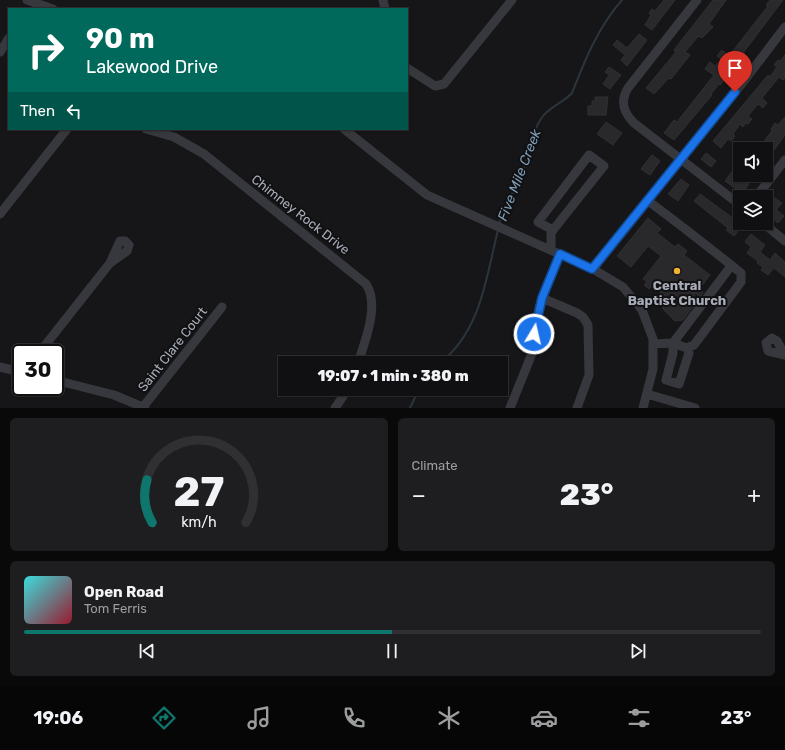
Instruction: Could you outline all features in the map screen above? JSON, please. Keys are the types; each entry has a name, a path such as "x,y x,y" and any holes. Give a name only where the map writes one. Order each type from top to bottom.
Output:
{"street":[{"path":"408,69 434,86 444,84 512,0"},
{"path":"697,0 628,88 623,99 624,108 628,117 733,200"},
{"path":"27,4 48,8"},
{"path":"592,269 744,81 785,27"},
{"path":"0,52 8,40"},
{"path":"0,214 66,130"},
{"name":"Chimney Rock Drive","path":"149,130 174,138 204,154 361,279 371,293 372,308 360,356"},
{"path":"345,130 427,195 517,234 592,269 617,282 630,294 645,315 653,344 653,369 643,408"},
{"path":"551,250 550,234 604,166 589,155 538,222 553,230"},
{"path":"761,190 785,160"},
{"path":"647,200 741,273 741,282 694,345 687,348 674,344 653,344"},
{"path":"772,230 785,240"},
{"path":"510,408 531,356 536,320 542,298 560,254"},
{"path":"46,344 110,263"},
{"path":"687,348 689,353 679,384 666,380 674,344 731,266"},
{"path":"542,298 577,313 583,317 588,325 589,375 577,408"},
{"name":"Saint Clare Court","path":"144,408 222,307"},
{"path":"0,367 12,370"},
{"path":"64,382 114,395 144,408"},
{"path":"647,394 695,408"},
{"path":"334,408 343,396"}],"building":[{"path":"664,0 675,0 652,30 645,25 651,15 649,13 652,9 655,11"},
{"path":"713,0 726,0 709,24 713,27 702,38 699,36 696,39 685,52 690,55 671,79 669,78 654,94 646,88 676,52 674,50"},
{"path":"770,0 783,0 743,53 745,54 674,140 664,133 674,120 677,122 714,75 705,69 710,62 715,66 721,59 717,56 722,50 729,56 768,6 766,5"},
{"path":"639,34 647,40 627,66 621,60 625,55 613,45 617,40 627,48"},
{"path":"785,55 785,78 783,80 779,77 762,98 767,103 763,108 758,104 748,116 752,119 748,124 746,123 743,127 740,124 733,134 735,136 731,141 728,139 721,148 713,141 768,75 770,77 777,67 774,65"},
{"path":"609,67 621,75 610,89 603,84 609,75 605,72"},
{"path":"595,97 608,97 606,115 588,115 588,106 592,106 592,101 595,101"},
{"path":"785,117 785,135 773,151 773,142 763,142 772,131 771,129 775,123 778,125"},
{"path":"606,122 622,133 613,145 597,134"},
{"path":"706,153 716,161 711,167 701,159"},
{"path":"652,155 660,161 650,175 641,169"},
{"path":"733,170 733,182 747,182 749,184 744,190 738,190 725,181"},
{"path":"681,179 689,185 678,201 668,194"},
{"path":"700,194 733,218 733,230 739,230 734,236 726,230 728,228 694,201"},
{"path":"773,197 782,203 776,210 784,216 778,223 773,219"},
{"name":"Central Baptist Church","path":"648,218 661,229 657,233 675,247 678,244 687,251 684,255 710,275 700,288 703,293 700,297 694,292 696,302 683,320 675,321 663,309 662,294 652,286 649,289 644,285 647,282 643,279 661,256 648,246 631,267 617,256"},
{"path":"751,234 765,245 760,252 770,260 775,253 785,262 785,277 774,268 768,275 761,270 763,267 757,263 758,261 747,253 751,247 745,242"}],"waterway":[{"name":"Five Mile Creek","path":"499,224 504,210 523,171 539,122 546,113 572,93 587,56 599,33 613,10 622,0"},
{"name":"Five Mile Creek","path":"448,356 465,335 473,320 485,285 498,230"},
{"name":"Five Mile Creek","path":"410,408 416,396"}],"place":[{"name":"Central Baptist Church","path":"677,271"}],"route":[{"path":"534,334 542,298 560,254 592,269 638,210 735,92"}]}
